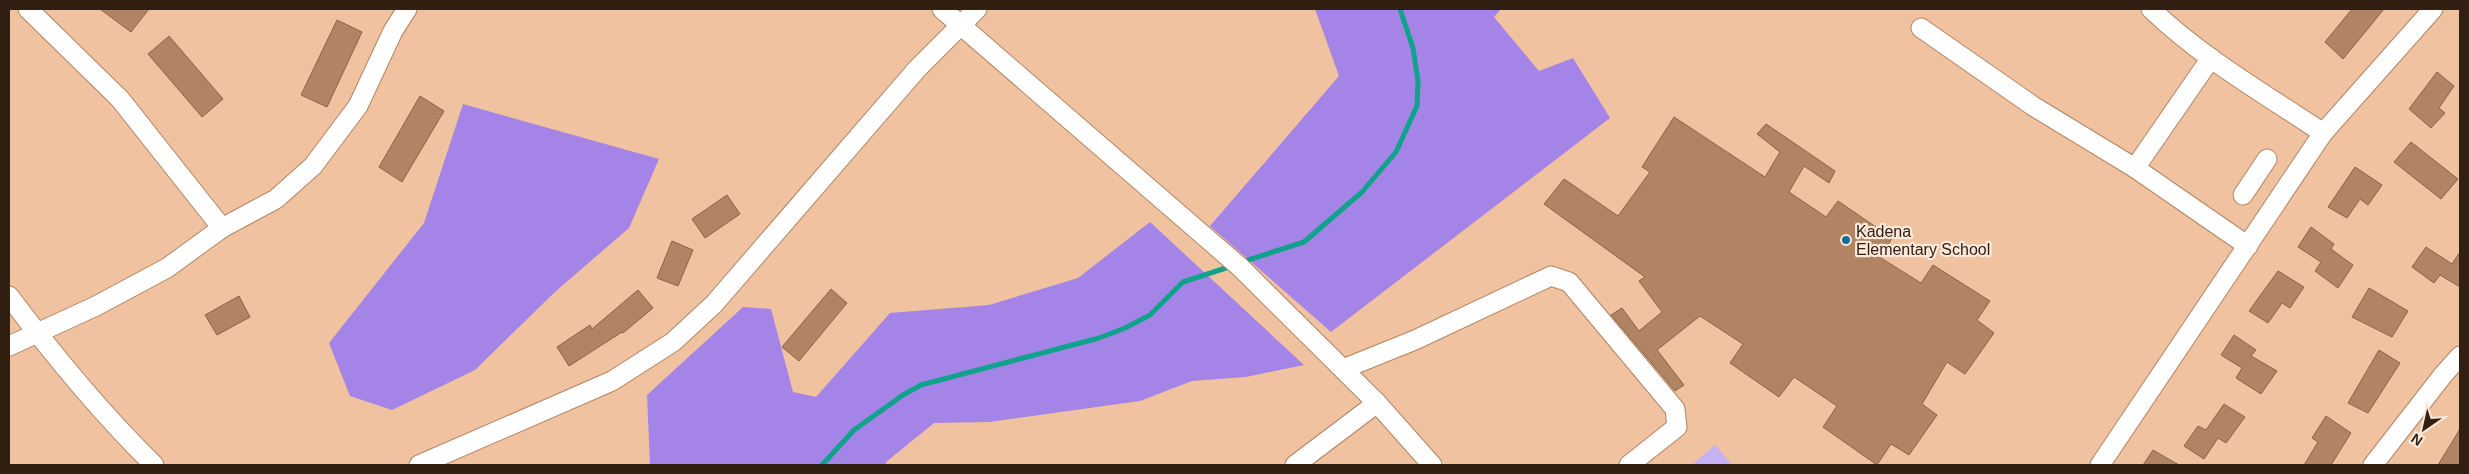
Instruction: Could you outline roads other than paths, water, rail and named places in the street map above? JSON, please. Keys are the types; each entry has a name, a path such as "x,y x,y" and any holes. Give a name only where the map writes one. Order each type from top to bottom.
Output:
{"lane":[{"path":"28,9 120,99 222,228"},
{"path":"9,346 38,335 167,268 222,228 276,199 313,166 358,106 393,31 407,9"},
{"path":"942,9 1240,267 1377,402 1432,465"},
{"path":"419,465 612,381 673,342 714,304 916,69 977,9"},
{"path":"2151,9 2211,58 2323,133"},
{"path":"2100,465 2323,133 2433,9"},
{"path":"1921,28 2033,106 2135,168 2248,246"},
{"path":"2135,168 2211,58"},
{"path":"2243,195 2268,159"},
{"path":"1343,368 1415,340 1551,276 1568,282 1675,409 1677,427 1629,465"},
{"path":"9,296 38,335 116,427 154,465"},
{"path":"2373,465 2460,356"},
{"path":"1295,465 1377,402"}],"waterway":[{"path":"1242,262 1304,242 1362,192 1396,152 1417,106 1418,81 1413,48 1400,9"},
{"path":"822,465 854,430 903,395 921,385 1099,338 1125,328 1150,315 1183,282 1232,266"}],"place":[{"name":"Kadena Elementary School","path":"1846,240"}]}
